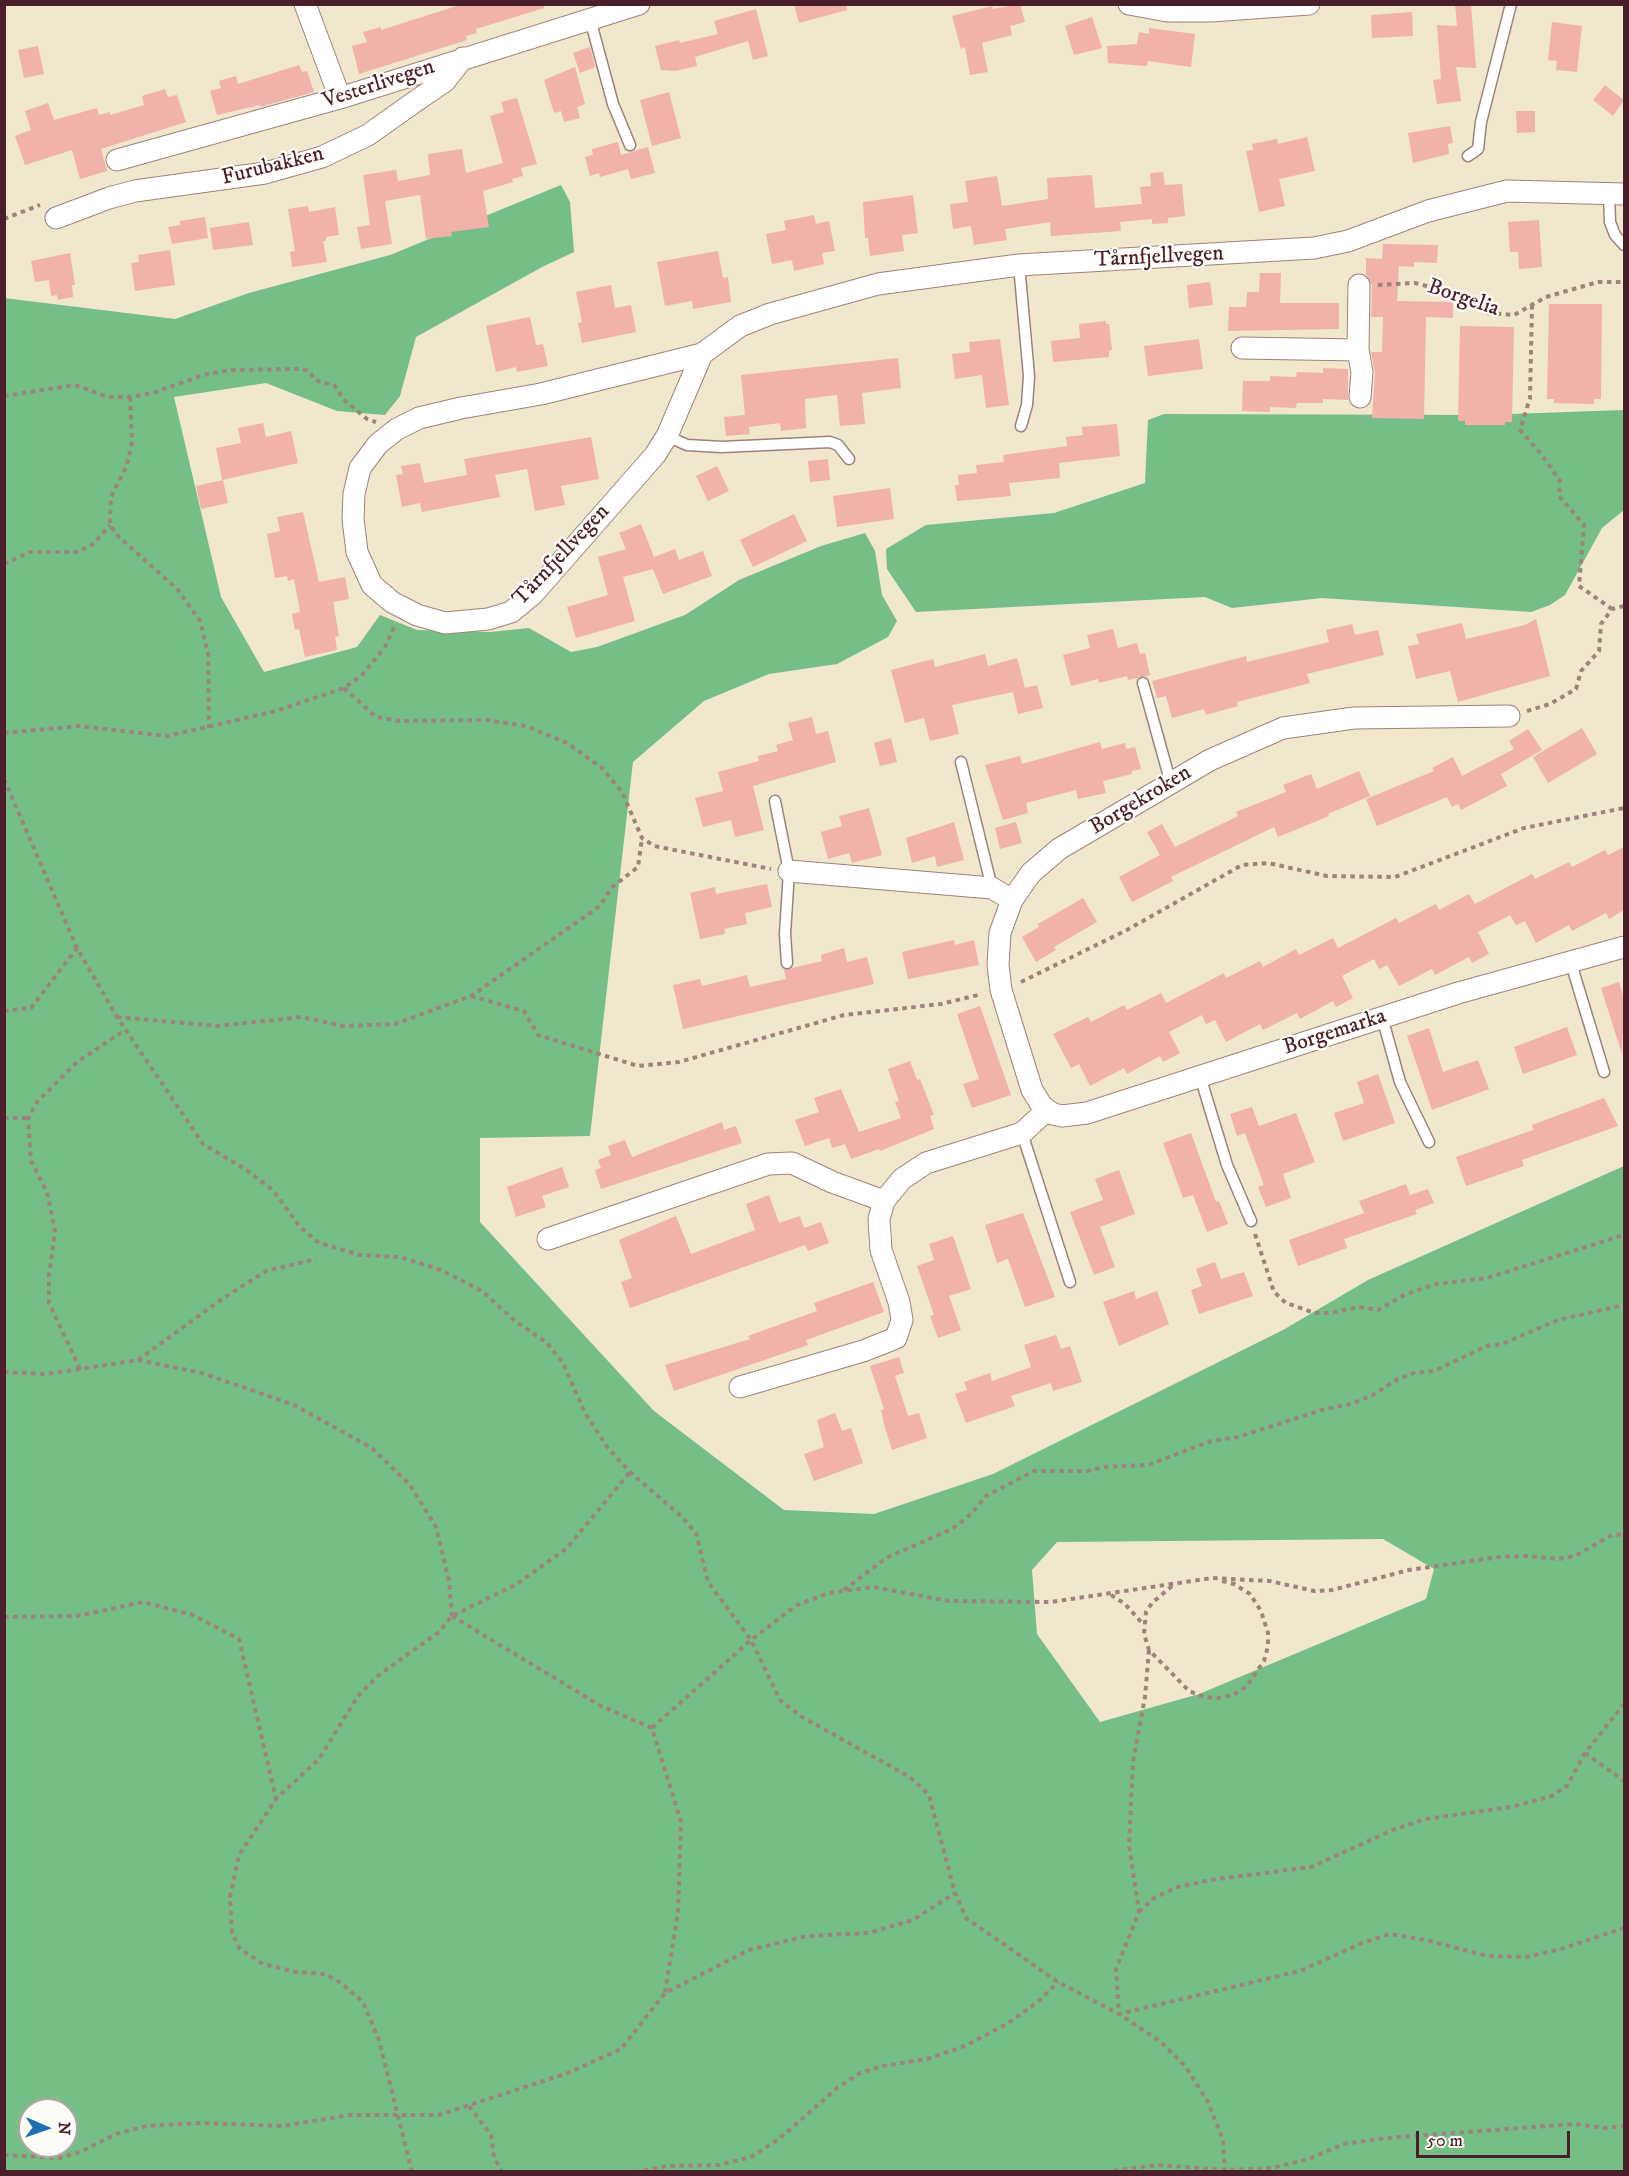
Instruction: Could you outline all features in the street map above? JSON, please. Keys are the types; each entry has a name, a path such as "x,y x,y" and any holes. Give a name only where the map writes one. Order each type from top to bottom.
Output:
{"street":[{"path":"306,4 340,98"},
{"name":"Vesterlivegen","path":"117,160 340,98 639,4"},
{"path":"1129,4 1167,10 1200,11 1309,4"},
{"name":"Furubakken","path":"56,218 135,191 265,173 345,148 445,81 463,58"},
{"name":"Tårnfjellvegen","path":"702,354 667,435 655,455 541,586 511,612 488,619 445,623 417,615 372,585 357,552 353,519 354,494 360,468 378,444 397,429 419,418 541,394 702,354 740,326 817,300 878,284 1019,265 1314,248 1348,241 1428,211 1507,191 1617,194"},
{"path":"1359,285 1358,350 1362,372 1360,397"},
{"path":"1242,348 1358,350"},
{"name":"Borgekroken","path":"1046,1111 1032,1090 1001,990 998,965 1000,933 1012,900 1031,873 1059,849 1210,760 1283,728 1354,718 1509,716"},
{"path":"789,871 992,888 1012,900"},
{"name":"Borgemarka","path":"1046,1111 1062,1116 1087,1113 1382,1017 1569,960 1624,947"},
{"path":"740,1387 862,1351 896,1338 902,1320 899,1302 881,1250 879,1219 884,1201 902,1179 926,1163 1022,1133 1046,1111"},
{"path":"548,1239 768,1164 792,1163 832,1182 884,1201"}],"lane":[{"path":"1468,156 1478,149 1481,122 1511,4"},
{"path":"590,20 613,104 630,145"},
{"path":"1617,194 1610,222 1615,235 1624,245"},
{"path":"1019,265 1029,376 1027,405 1021,426"},
{"path":"667,435 687,445 722,447 830,442 838,445 849,459"},
{"path":"1143,683 1171,784"},
{"path":"961,762 992,888"},
{"path":"775,801 789,871 785,934 787,963"},
{"path":"1569,960 1604,1072"},
{"path":"1382,1017 1400,1082 1428,1142"},
{"path":"1200,1076 1224,1156 1251,1221"},
{"path":"1022,1133 1070,1282"}],"path":[{"name":"Borgelia","path":"1359,285 1415,283 1462,295 1488,313 1514,315 1546,297 1598,282 1624,282"},
{"path":"1532,305 1530,398 1520,430 1560,481 1560,496 1584,525 1579,586 1612,609"},
{"path":"4,396 75,385 108,397 130,397 153,393 203,375 230,370 301,369 309,371 315,380 335,386 343,399 367,419 397,429"},
{"path":"130,397 132,442 127,465 111,497 110,525 119,537 177,590 200,621 208,653 209,728"},
{"path":"4,564 30,552 78,552 93,544 110,525"},
{"path":"1509,716 1550,704 1576,689 1581,671 1599,651 1601,624 1612,609 1624,606"},
{"path":"4,733 78,726 166,736 276,711 344,688 362,675 385,647 404,608"},
{"path":"117,1017 218,1026 301,1017 344,1026 395,1024 471,996 600,906 611,888 638,867 642,838 622,792 602,768 567,743 526,726 486,720 400,721 376,717 344,688"},
{"path":"4,779 77,948 125,1030 203,1144 245,1169 273,1190 300,1227 319,1243 360,1255 400,1257 441,1270 482,1291 515,1321 546,1342 563,1363 585,1413 608,1448 630,1472 681,1516 696,1533 708,1582 751,1640 780,1700 802,1718 910,1777 929,1795 956,1893 966,1918 1058,1982 1119,2013 1161,2042 1186,2067 1208,2102 1223,2140 1225,2170"},
{"path":"471,996 524,1011 538,1035 638,1066 679,1062 844,1016 941,1004 1001,990 1127,930 1242,865 1268,862 1327,876 1395,877 1524,828 1624,808"},
{"path":"642,838 667,850 789,871"},
{"path":"4,1011 31,1008 77,948"},
{"path":"80,1369 49,1303 49,1276 55,1230 47,1192 31,1161 28,1118 38,1101 77,1062 125,1030"},
{"path":"4,1118 28,1118"},
{"path":"1251,1221 1274,1292 1286,1303 1315,1313 1330,1313 1359,1307 1378,1310 1404,1295 1436,1284 1486,1278 1624,1235"},
{"path":"138,1360 222,1299 266,1271 316,1259"},
{"path":"842,1591 886,1558 952,1528 971,1515 986,1496 1034,1471 1087,1471 1104,1467 1148,1466 1211,1441 1238,1437 1325,1408 1351,1404 1373,1395 1398,1379 1414,1373 1434,1371 1487,1346 1502,1344 1558,1320 1624,1305"},
{"path":"4,1372 47,1374 138,1360 202,1373 294,1405 372,1448 410,1485 435,1527 449,1581 452,1616"},
{"path":"412,2172 400,2116 379,2040 363,2002 341,1983 325,1974 296,1972 263,1964 240,1949 232,1933 230,1897 239,1855 276,1799 319,1759 358,1696 379,1675 440,1632 452,1616 518,1584 567,1548 630,1472"},
{"path":"652,1728 751,1640 797,1605 829,1593 873,1587 949,1602 1051,1602 1172,1586 1212,1578 1270,1581 1314,1591 1332,1590 1409,1570 1499,1557 1526,1556 1558,1559 1575,1556 1612,1535 1624,1534"},
{"path":"1149,1650 1189,1691 1204,1697 1233,1695 1255,1676 1268,1646 1268,1633 1261,1611 1250,1594 1234,1584 1212,1578"},
{"path":"1139,1912 1130,1834 1133,1761 1145,1697 1149,1650 1144,1625 1146,1612 1152,1603 1172,1586"},
{"path":"1110,1594 1125,1604 1144,1625"},
{"path":"4,1617 77,1616 143,1602 193,1615 239,1639 276,1799"},
{"path":"452,1616 601,1706 652,1728 681,1822 678,1911 665,1993"},
{"path":"1119,2013 1116,1969 1139,1912 1154,1898 1178,1887 1210,1880 1311,1867 1395,1829 1426,1819 1511,1807 1552,1796 1567,1786 1585,1753 1624,1704"},
{"path":"1585,1753 1624,1781"},
{"path":"4,2155 59,2158 80,2152 116,2134 147,2126 202,2124 282,2126 350,2115 439,2115 568,2073 621,2049 665,1993 749,1950 807,1936 868,1933 902,1924 913,1920 956,1893"},
{"path":"1119,2013 1300,1971 1362,1943 1390,1935 1426,1940 1487,1956 1526,1957 1561,1949 1624,1928"},
{"path":"635,2172 667,2166 720,2165 751,2157 779,2139 837,2088 860,2073 883,2066 927,2059 965,2046 1006,2024 1040,2000 1058,1982"},
{"path":"469,2106 491,2135 494,2157 502,2172"},
{"path":"1105,2172 1157,2165 1225,2170 1272,2168 1309,2159 1344,2144 1386,2138 1574,2124 1606,2128 1624,2126"}],"green space":[{"path":"561,185 570,202 574,252 542,267 416,337 400,396 385,415 337,411 266,383 174,397 221,597 264,672 357,647 380,615 417,630 490,632 529,628 571,652 597,647 685,615 739,580 821,546 865,533 875,551 882,595 897,621 888,637 837,664 769,674 704,701 633,762 590,1136 480,1138 480,1222 654,1411 784,1510 874,1514 993,1474 1283,1330 1368,1280 1624,1166 1624,2171 5,2171 4,298 175,319 249,293 390,255","holes":["1383,1539 1434,1569 1426,1599 1199,1694 1100,1722 1037,1634 1032,1570 1057,1542"]},
{"path":"1624,410 1624,510 1602,528 1565,595 1550,605 1531,612 1322,598 1232,608 1205,597 916,612 887,569 886,549 926,525 1054,513 1145,483 1148,420 1164,414 1483,415"}],"building":[{"path":"463,4 543,4 544,8 476,29 477,33 466,36 467,40 359,74 352,46 367,42 363,32 381,27 381,30"},
{"path":"794,4 846,4 847,10 799,23"},
{"path":"1020,4 1025,22 1010,26 1012,35 982,43 988,72 970,75 965,47 961,49 952,16 992,6 993,9"},
{"path":"1455,4 1471,4 1476,68 1456,67 1461,101 1437,104 1433,80 1441,79 1437,25 1457,26"},
{"path":"756,9 768,56 753,60 748,41 695,57 697,66 675,71 661,70 655,46 718,34 714,21"},
{"path":"1412,12 1413,36 1372,38 1371,15"},
{"path":"1092,17 1102,48 1074,55 1065,26"},
{"path":"1552,22 1582,26 1577,72 1556,70 1557,61 1548,60"},
{"path":"1149,28 1195,34 1191,67 1148,61 1147,66 1108,63 1107,46 1137,44 1139,32 1149,34"},
{"path":"38,46 44,74 24,78 18,50"},
{"path":"590,47 595,67 580,73 573,53"},
{"path":"299,65 302,72 307,71 314,92 260,107 260,105 217,115 210,91 221,88 219,81 236,76 238,84"},
{"path":"575,67 585,104 577,107 580,118 564,122 561,111 554,113 544,80"},
{"path":"1605,85 1624,100 1613,116 1593,100"},
{"path":"165,89 168,97 177,95 186,122 101,149 107,171 80,179 72,150 25,165 15,136 31,130 25,111 48,103 54,120 97,108 99,115 110,112 110,115 144,105 142,96"},
{"path":"669,92 681,138 652,146 640,100"},
{"path":"517,98 537,164 521,168 523,176 512,179 513,182 483,191 489,227 451,232 452,236 426,239 420,195 385,201 392,244 361,249 357,227 370,225 363,175 396,170 398,181 430,175 428,154 462,149 466,173 503,163 490,116 504,112 501,102"},
{"path":"1516,111 1535,111 1535,132 1517,133"},
{"path":"1450,126 1453,143 1448,144 1449,154 1413,163 1408,133"},
{"path":"1307,137 1315,171 1279,179 1285,206 1259,212 1246,151 1253,150 1252,144 1277,139 1278,144"},
{"path":"618,142 621,155 648,147 655,173 631,179 628,169 600,177 599,173 590,176 585,157 593,155 592,149"},
{"path":"1163,172 1165,185 1182,184 1185,216 1168,218 1168,223 1152,224 1152,219 1120,222 1121,231 1051,236 1050,222 1005,229 1007,240 974,245 971,226 953,229 950,204 968,202 965,181 997,176 1002,206 1048,199 1047,178 1092,175 1095,208 1142,204 1140,187 1151,186 1150,173"},
{"path":"913,195 918,233 902,235 904,251 870,256 868,238 865,238 863,202"},
{"path":"308,206 309,212 335,207 339,235 326,237 326,241 323,241 327,262 292,267 290,252 295,251 288,209"},
{"path":"814,215 816,224 829,221 835,251 822,253 824,264 794,271 792,260 772,264 766,234 786,230 784,221"},
{"path":"205,217 208,238 172,244 168,227 180,225 180,221"},
{"path":"1539,220 1542,267 1519,269 1518,252 1510,252 1508,222"},
{"path":"249,222 253,245 213,250 210,228"},
{"path":"1383,244 1438,245 1437,263 1414,262 1414,267 1399,266 1397,301 1453,302 1453,318 1426,317 1424,419 1372,418 1375,373 1371,352 1382,352 1383,317 1371,317 1372,285 1366,274 1366,258 1382,259"},
{"path":"170,250 175,285 135,291 131,263 139,262 138,255"},
{"path":"718,251 723,278 728,277 731,302 693,309 692,301 665,306 657,262"},
{"path":"70,253 75,285 72,285 73,297 58,300 57,295 51,296 49,280 35,282 31,261"},
{"path":"1260,273 1281,273 1280,303 1339,303 1339,329 1228,331 1229,307 1246,307 1247,292 1259,292"},
{"path":"1210,282 1213,305 1189,308 1187,285"},
{"path":"611,285 615,308 631,305 636,332 582,343 578,323 582,322 576,292"},
{"path":"1549,304 1602,304 1601,399 1594,399 1594,404 1554,403 1554,399 1547,399"},
{"path":"530,317 536,345 543,344 548,366 517,372 516,367 496,372 486,326"},
{"path":"1106,321 1106,324 1109,324 1112,350 1109,351 1109,357 1053,362 1051,341 1080,338 1079,324"},
{"path":"1460,326 1514,327 1512,422 1505,422 1505,425 1465,425 1465,421 1458,421"},
{"path":"1000,339 1009,405 986,408 982,375 955,379 952,354 970,352 969,342"},
{"path":"1199,339 1203,369 1148,376 1144,346"},
{"path":"898,358 901,388 862,393 865,424 840,426 837,395 805,399 806,428 781,431 780,423 749,427 750,434 726,436 724,417 745,415 741,375"},
{"path":"1323,368 1348,369 1348,400 1323,399 1323,403 1297,403 1296,408 1270,407 1270,412 1242,411 1243,381 1270,381 1270,376 1296,377 1297,372 1323,373"},
{"path":"263,423 266,437 291,431 298,463 222,480 216,448 241,443 238,428"},
{"path":"1117,424 1120,456 1059,463 1060,478 1009,483 1011,496 957,501 955,485 959,485 958,475 977,473 976,465 1004,462 1003,455 1067,446 1066,437 1083,435 1082,427"},
{"path":"591,437 599,479 561,486 565,505 535,511 527,469 495,475 500,497 422,512 420,503 402,507 396,475 403,474 401,466 420,463 424,483 467,475 464,459"},
{"path":"828,459 830,480 810,482 808,461"},
{"path":"717,466 729,491 708,501 696,476"},
{"path":"223,480 228,503 201,509 196,486"},
{"path":"890,488 894,519 837,527 833,496"},
{"path":"303,512 319,582 345,577 349,599 333,602 339,636 335,637 337,650 305,657 299,629 295,630 292,614 300,612 294,579 288,581 287,576 275,578 267,534 280,531 277,517"},
{"path":"794,514 807,541 753,567 740,540"},
{"path":"641,524 654,557 675,549 679,560 703,551 712,576 663,594 653,569 623,577 635,621 576,638 567,607 608,595 598,557 626,549 619,533"},
{"path":"1536,619 1550,676 1458,702 1450,671 1416,679 1408,646 1419,644 1416,634 1462,623 1466,639 1525,625"},
{"path":"1352,624 1355,635 1378,630 1384,655 1307,674 1310,683 1237,702 1238,706 1206,715 1204,709 1172,718 1166,696 1157,698 1152,681 1246,656 1247,662 1329,642 1326,630"},
{"path":"1113,629 1118,648 1137,643 1140,654 1145,653 1150,675 1128,680 1127,676 1099,683 1098,679 1071,686 1063,655 1090,648 1087,635"},
{"path":"985,654 988,666 1017,658 1025,688 1037,685 1043,708 1018,714 1013,692 952,705 959,734 930,741 924,718 905,723 891,670 933,659 935,667"},
{"path":"812,717 816,734 828,731 836,762 753,786 764,830 735,837 731,820 703,827 695,798 723,791 718,772 759,761 758,756 778,751 776,745 793,740 788,723"},
{"path":"1582,728 1597,754 1548,783 1533,757"},
{"path":"1528,729 1542,750 1501,774 1507,786 1461,810 1458,804 1452,807 1447,797 1377,826 1366,799 1434,771 1432,768 1453,757 1462,776 1514,749 1509,741"},
{"path":"891,738 897,762 880,766 874,743"},
{"path":"1100,742 1102,749 1125,743 1126,749 1135,747 1141,769 1132,771 1132,774 1103,781 1106,793 1078,799 1076,790 1026,803 1028,813 1003,820 985,765 1020,756 1022,764"},
{"path":"1359,771 1370,796 1328,814 1329,816 1278,837 1274,827 1171,877 1173,881 1132,902 1119,877 1160,855 1147,832 1162,824 1175,847 1238,816 1236,812 1286,792 1283,785 1311,774 1317,789"},
{"path":"869,808 882,855 852,863 849,853 828,859 821,832 842,826 839,816"},
{"path":"954,822 964,860 937,867 935,856 912,863 906,838"},
{"path":"1016,822 1022,843 1000,849 995,828"},
{"path":"1624,847 1624,910 1609,919 1606,913 1572,931 1569,925 1536,943 1525,921 1516,925 1510,915 1478,932 1489,954 1472,963 1469,957 1435,975 1432,969 1399,986 1387,965 1379,969 1374,959 1342,976 1353,998 1336,1007 1333,1001 1300,1019 1297,1013 1263,1030 1260,1024 1226,1042 1215,1020 1206,1024 1202,1015 1169,1032 1180,1053 1163,1062 1160,1056 1127,1074 1124,1068 1090,1086 1079,1064 1071,1068 1053,1034 1088,1017 1091,1022 1124,1005 1127,1010 1161,993 1166,1003 1224,973 1226,978 1260,961 1263,967 1296,949 1299,955 1333,938 1338,948 1396,918 1399,923 1436,904 1439,910 1469,894 1475,904 1532,874 1535,879 1569,862 1572,867 1605,850 1608,855"},
{"path":"767,884 772,907 745,913 747,924 724,929 725,934 700,939 690,893 715,887 716,894"},
{"path":"1083,898 1097,922 1054,947 1056,950 1036,962 1022,937 1039,927 1038,924"},
{"path":"954,940 955,945 974,940 979,965 908,979 902,952"},
{"path":"844,948 847,962 867,957 874,984 683,1029 673,985 700,979 702,986 747,975 750,987 786,979 784,970 822,961 821,955"},
{"path":"1619,982 1624,998 1622,1054 1601,988"},
{"path":"980,1006 1011,1095 972,1108 963,1084 979,1079 957,1014"},
{"path":"1567,1027 1577,1055 1523,1074 1514,1047"},
{"path":"1429,1028 1443,1072 1478,1060 1489,1089 1432,1110 1407,1036"},
{"path":"910,1061 917,1080 920,1079 934,1115 930,1116 934,1129 880,1151 879,1149 851,1159 845,1144 832,1148 829,1138 805,1146 795,1120 819,1112 814,1098 841,1089 859,1132 901,1118 895,1102 899,1101 888,1069"},
{"path":"1378,1074 1395,1123 1343,1141 1334,1113 1364,1103 1357,1082"},
{"path":"1604,1098 1618,1126 1522,1160 1524,1166 1466,1186 1456,1157 1533,1130 1532,1125"},
{"path":"1252,1107 1259,1126 1296,1113 1315,1162 1283,1174 1291,1198 1266,1207 1258,1187 1264,1185 1245,1133 1237,1136 1230,1114"},
{"path":"722,1122 724,1130 736,1126 742,1143 601,1189 595,1170 601,1168 598,1160 611,1155 608,1146 625,1140 632,1157"},
{"path":"1191,1133 1216,1202 1219,1201 1228,1224 1207,1232 1193,1195 1183,1198 1163,1143"},
{"path":"562,1167 569,1187 542,1196 546,1207 516,1217 507,1187"},
{"path":"1119,1170 1135,1214 1100,1227 1115,1267 1094,1275 1070,1212 1103,1200 1095,1179"},
{"path":"1406,1184 1410,1195 1428,1189 1434,1203 1415,1210 1417,1214 1344,1239 1347,1248 1298,1266 1289,1240 1364,1213 1359,1201"},
{"path":"769,1195 779,1223 800,1216 804,1228 821,1222 829,1243 808,1251 805,1245 630,1308 621,1282 632,1278 619,1240 676,1216 691,1254 755,1230 746,1204"},
{"path":"1023,1213 1055,1297 1025,1307 1008,1259 997,1263 985,1225"},
{"path":"953,1236 971,1289 949,1296 961,1330 938,1338 930,1316 934,1315 917,1266 934,1260 929,1244"},
{"path":"1215,1262 1221,1279 1244,1272 1253,1296 1199,1314 1191,1290 1202,1286 1196,1269"},
{"path":"873,1282 884,1312 806,1340 808,1345 674,1391 665,1365 750,1339 748,1336 817,1311 814,1303"},
{"path":"1134,1291 1136,1299 1157,1291 1169,1324 1119,1346 1103,1302"},
{"path":"1056,1335 1061,1349 1070,1346 1082,1382 1053,1391 1051,1383 1011,1396 1015,1406 966,1423 955,1394 967,1390 964,1382 990,1373 992,1381 1031,1367 1024,1345"},
{"path":"899,1357 904,1373 895,1376 908,1416 919,1413 927,1438 892,1450 881,1410 884,1409 870,1366"},
{"path":"835,1413 842,1431 851,1428 863,1463 814,1481 804,1454 824,1447 817,1420"}]}
